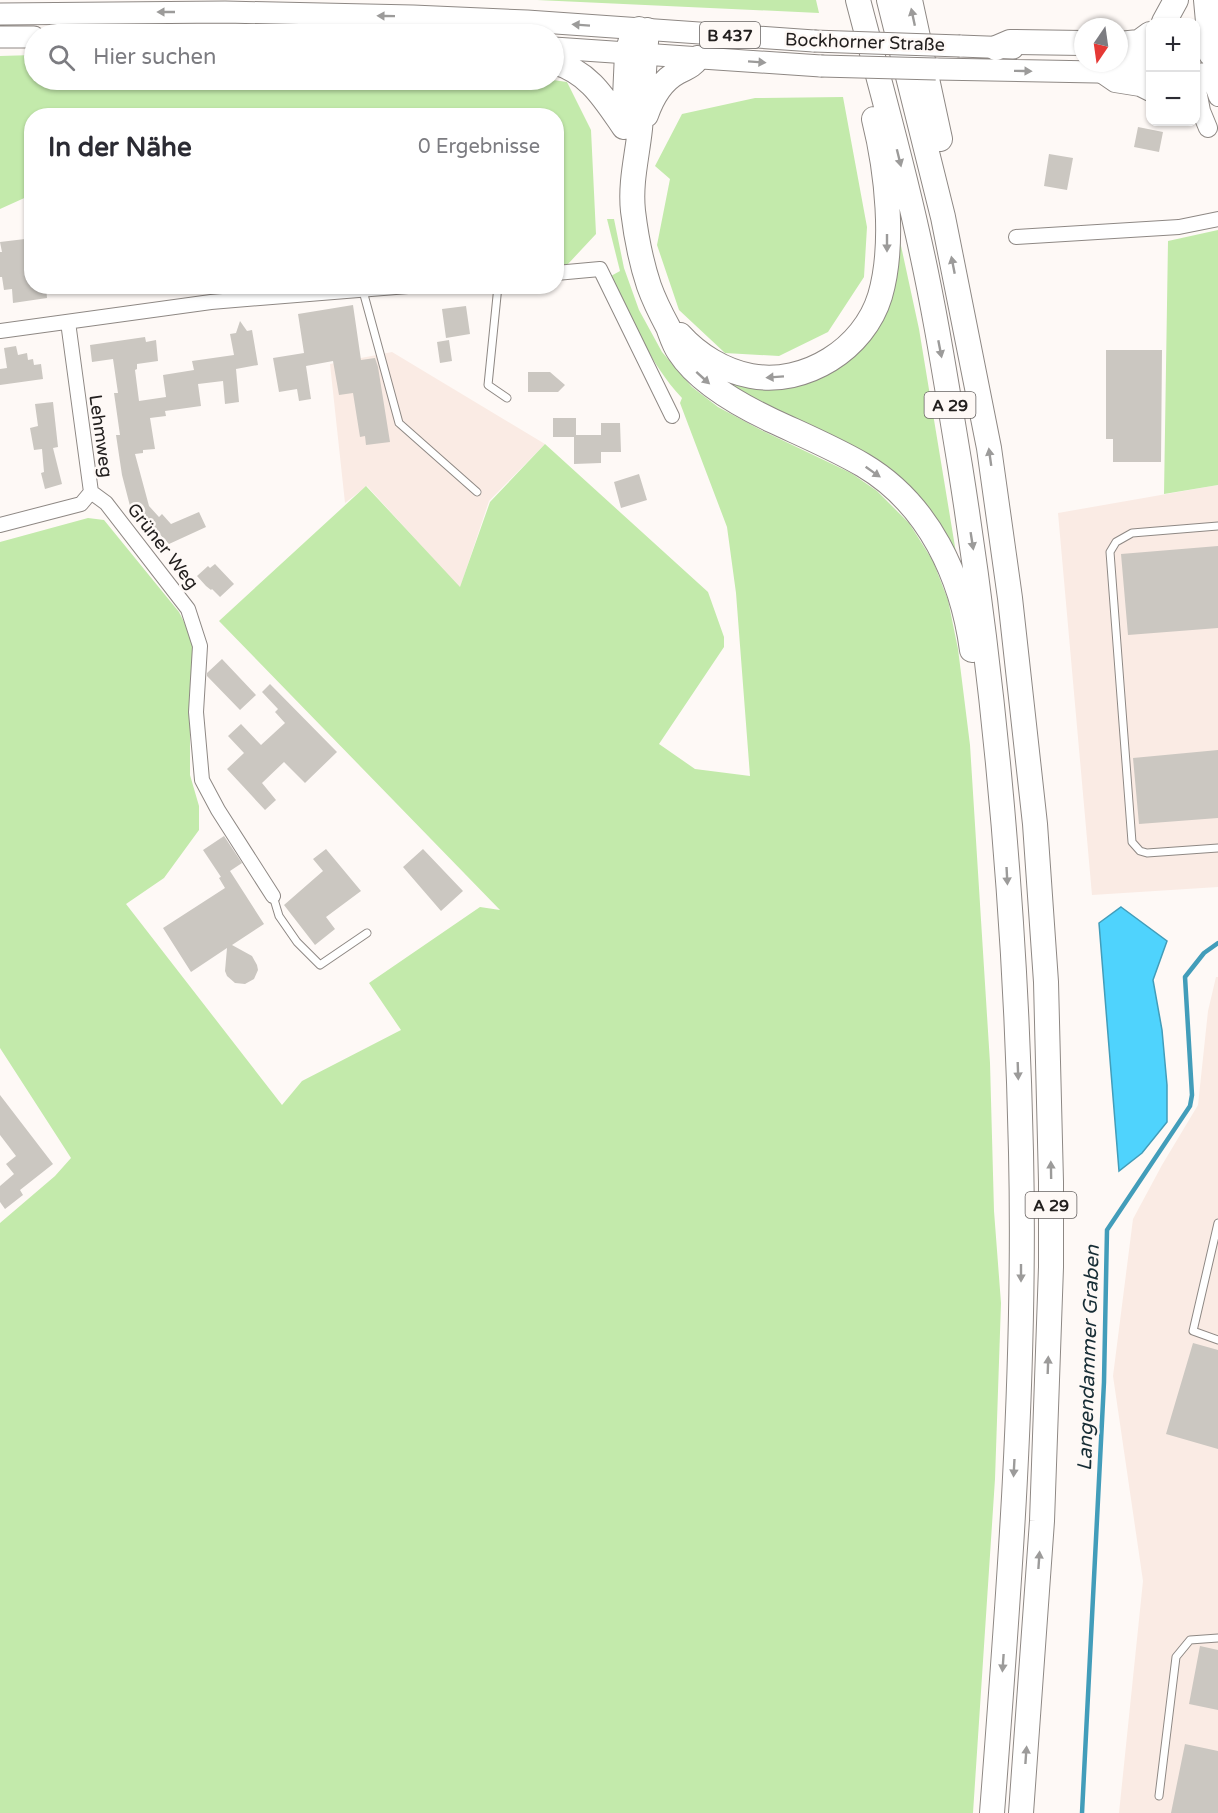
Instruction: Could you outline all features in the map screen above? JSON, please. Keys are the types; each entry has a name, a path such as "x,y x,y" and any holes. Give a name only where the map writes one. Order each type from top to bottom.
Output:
{"highway":[{"path":"660,312 689,345 704,356 735,372 768,378 800,372 834,358 848,347 872,315 879,299 887,262 886,195 878,134 845,0"},
{"name":"A 29","path":"858,0 917,233 944,367 977,577 992,694 1004,818 1018,1046 1021,1283 1019,1388 992,1813"},
{"name":"A 29","path":"889,0 944,217 989,448 1010,598 1035,824 1046,982 1051,1267 1042,1521 1021,1813"},
{"path":"909,0 952,194 944,217"},
{"path":"1166,18 1176,0"},
{"path":"1191,0 1192,18"},
{"path":"1207,0 1218,8"},
{"path":"1207,0 1207,67"},
{"path":"643,29 636,53 632,129 625,158 632,185 633,208 642,260 660,312 679,352 709,383 752,412 830,448 870,470 890,484 912,506 929,528 940,545 959,593 970,636 989,797 1004,818"},
{"path":"1128,43 1139,42 1146,37"},
{"path":"996,48 1010,42 1074,44"},
{"path":"632,129 660,86 676,72 692,66 698,58"},
{"path":"564,65 572,68 594,86 632,129"}],"main road":[{"name":"Bockhorner Straße","path":"0,14 225,12 527,21 814,41 1074,50"},
{"path":"0,38 24,37"},
{"name":"Bockhorner Straße","path":"564,49 821,66 1074,72"},
{"path":"1128,52 1146,52"},
{"name":"Bockhorner Straße","path":"1099,72 1146,73"}],"street":[{"path":"1207,67 1218,97"},
{"path":"1207,67 1200,111 1207,128"},
{"path":"1099,72 1115,83 1146,90"},
{"path":"1016,237 1179,227 1218,219"},
{"path":"564,272 600,269 672,416"},
{"path":"0,331 211,302 322,294"},
{"name":"Lehmweg","path":"0,525 81,504 91,492 68,322"},
{"name":"Grüner Weg","path":"91,492 106,503 188,609 201,646 196,712 202,780 218,810 273,896"}],"lane":[{"path":"364,294 399,423 477,492"},
{"path":"497,294 488,385 507,398"},
{"path":"1218,526 1132,533 1116,542 1110,552 1132,842 1140,851 1147,853 1218,848"},
{"path":"273,896 279,916 297,942 320,965 367,933"},
{"path":"1218,1222 1193,1331 1218,1340"},
{"path":"1159,1796 1176,1657 1190,1640 1218,1638"}],"shaded area":[{"path":"392,352 545,444 489,501 460,588 367,486 345,503 330,364"},
{"path":"1218,485 1218,887 1092,895 1058,513"},
{"path":"1216,977 1218,977 1218,1813 1119,1813 1143,1581 1113,1376 1133,1219 1198,1105 1208,1011"}],"green space":[{"path":"537,0 816,0 819,13"},
{"path":"24,55 24,90 564,90 564,82 567,82 591,130 596,234 568,264 564,264 564,108 24,108 24,198 0,209 0,56"},
{"path":"843,97 867,227 864,277 828,332 779,356 725,353 679,310 657,245 670,179 655,166 682,114 755,98"},
{"path":"895,218 919,329 958,565 921,510 753,405 692,353 736,378 848,354"},
{"path":"607,219 614,219 624,268 639,310 662,352 692,387 718,407 851,473 877,491 909,523 933,561 948,600 958,649 970,745 990,1063 994,1211 1001,1303 995,1479 973,1813 0,1813 0,1223 55,1176 71,1158 0,1048 0,542 88,518 104,520 179,612 195,644 190,699 190,775 199,806 199,830 164,878 126,904 282,1105 302,1081 401,1030 369,983 480,907 500,910 219,621 366,486 460,587 490,502 545,444 708,592 724,637 724,647 659,744 695,769 750,776 736,593 727,527 680,403 682,398 651,355 611,276 620,271"},
{"path":"1218,230 1218,485 1164,494 1168,241"}],"water":[{"path":"1121,907 1167,941 1153,980 1162,1030 1167,1085 1167,1122 1142,1153 1119,1171 1099,923"}],"building":[{"path":"1138,127 1163,132 1159,152 1134,147"},
{"path":"1049,154 1073,158 1067,190 1044,186"},
{"path":"24,239 24,294 47,294 47,298 13,303 12,289 4,290 2,277 0,277 0,252 2,252 0,242"},
{"path":"353,305 361,360 375,358 378,367 390,442 366,445 365,436 360,437 353,393 339,395 333,361 306,366 311,399 299,401 297,389 279,392 273,358 304,353 298,314"},
{"path":"466,306 470,334 446,338 442,309"},
{"path":"240,321 247,331 252,330 258,365 236,369 239,402 225,404 223,381 198,384 201,406 165,411 166,416 150,418 155,449 143,450 143,453 135,454 149,506 159,517 162,514 171,524 199,512 206,527 169,544 152,526 149,529 130,506 122,475 116,435 120,435 114,393 118,393 113,359 92,362 90,345 145,337 146,342 156,340 158,361 137,364 135,370 139,401 166,397 163,375 194,370 192,361 234,355 230,334 236,333"},
{"path":"449,340 452,361 440,363 437,342"},
{"path":"16,346 18,355 27,353 28,360 33,359 34,365 41,364 43,379 0,385 0,369 7,368 4,348"},
{"path":"1106,350 1162,350 1161,462 1113,462 1113,439 1106,439"},
{"path":"528,372 550,372 565,385 558,392 528,392"},
{"path":"53,402 58,447 53,448 62,484 45,489 41,473 44,472 42,449 34,450 30,428 38,426 35,404"},
{"path":"553,418 576,418 576,435 601,435 601,423 620,423 621,452 601,452 601,463 574,464 574,437 553,437"},
{"path":"639,474 647,500 621,508 614,482"},
{"path":"1218,546 1218,628 1128,635 1121,554"},
{"path":"215,564 234,584 220,597 197,576 208,566 210,568"},
{"path":"222,659 256,695 240,710 207,676 207,673"},
{"path":"270,684 337,752 305,783 284,762 262,783 276,800 265,810 227,769 244,753 228,736 241,724 261,745 285,723 275,712 278,709 262,692"},
{"path":"1218,750 1218,818 1139,824 1133,758"},
{"path":"224,836 242,863 230,871 264,924 232,945 252,956 257,965 258,970 254,979 245,984 235,983 227,976 225,971 227,948 191,972 163,928 225,888 219,878 221,877 203,850"},
{"path":"326,849 361,891 326,917 335,929 315,945 284,905 323,871 313,859"},
{"path":"423,849 463,891 441,911 403,867"},
{"path":"0,1095 53,1164 20,1190 23,1195 5,1209 0,1202 0,1186 14,1174 6,1164 16,1156 0,1135"},
{"path":"1193,1343 1218,1350 1218,1449 1166,1434"},
{"path":"1200,1646 1218,1650 1218,1710 1189,1704"},
{"path":"1185,1744 1218,1751 1218,1813 1171,1813"}],"waterway":[{"name":"Langendammer Graben","path":"1082,1813 1104,1382 1107,1230 1190,1106 1192,1095 1185,977 1204,953 1218,943"}]}
